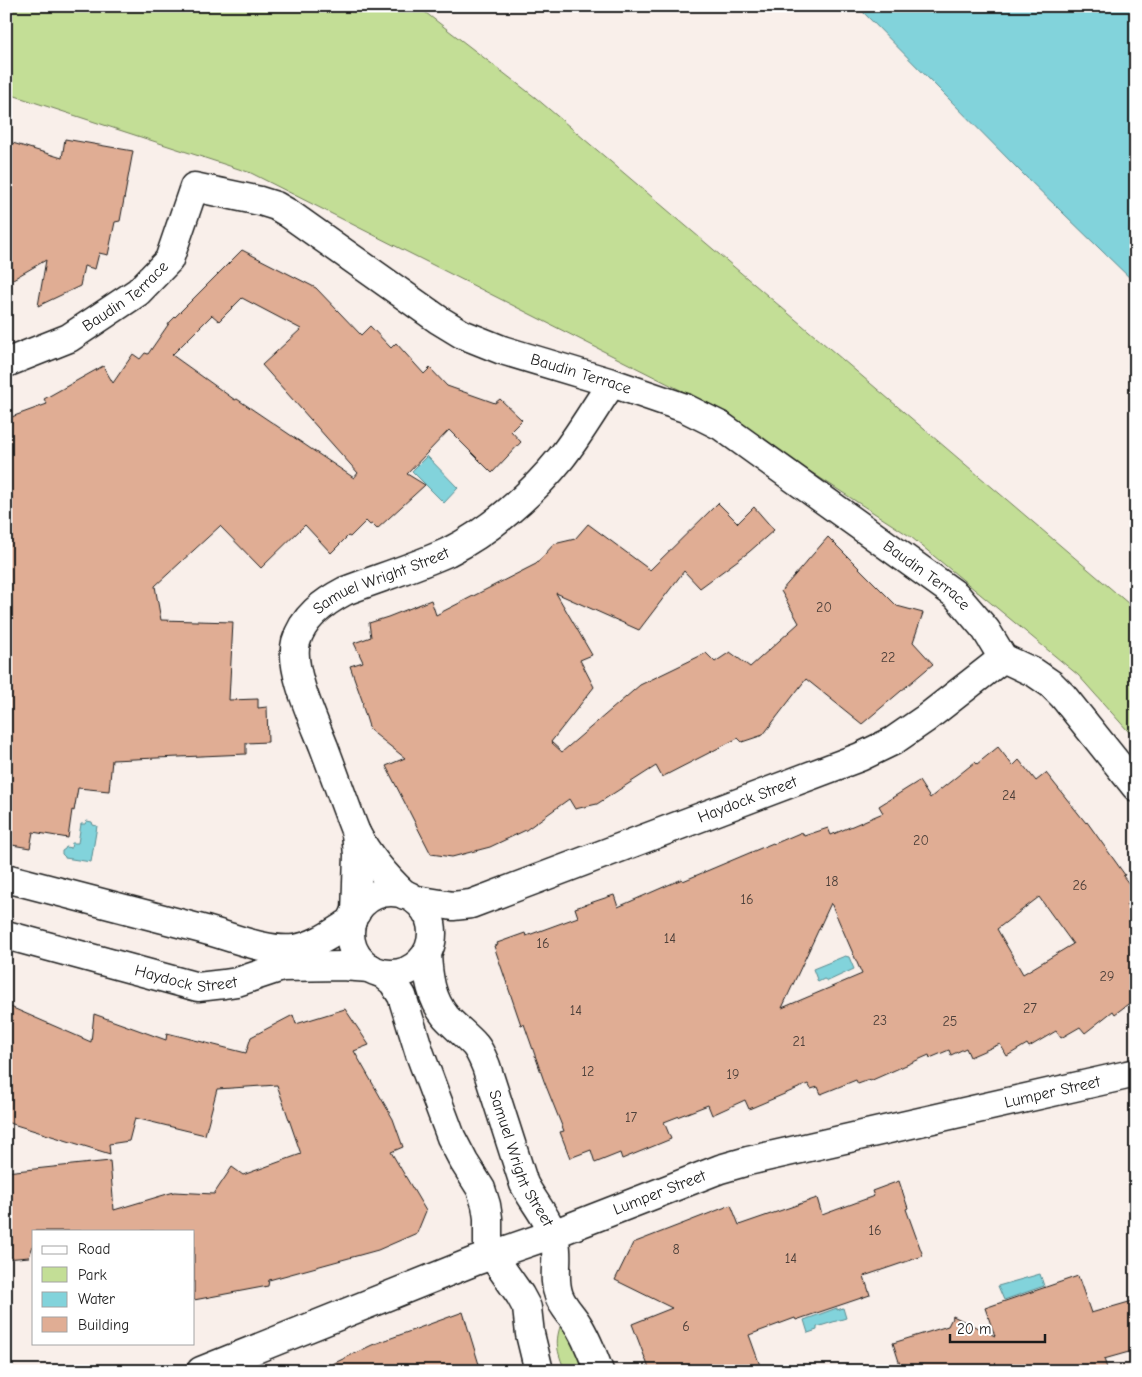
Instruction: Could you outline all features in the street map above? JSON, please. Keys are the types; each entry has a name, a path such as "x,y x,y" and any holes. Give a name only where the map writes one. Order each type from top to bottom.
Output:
{"street":[{"name":"Baudin Terrace","path":"6,363 69,338 138,292 169,260 194,187 260,201 276,206 288,213 439,320 462,334 502,350 612,382 685,408 721,426 956,595 986,630 1003,658"},
{"name":"Samuel Wright Street","path":"410,897 374,860 362,845 356,833 299,680 295,653 296,643 304,625 316,610 330,598 447,552 470,540 522,499 562,457 612,382"},
{"path":"1003,658 1035,673 1051,684 1136,787"},
{"name":"Haydock Street","path":"410,897 453,906 471,904 860,757 893,741 925,719 1003,658"},
{"name":"Samuel Wright Street","path":"354,917 358,855 356,833"},
{"path":"6,878 255,944 281,949 308,946 323,939 354,917"},
{"path":"376,971 400,973 408,971 422,961 428,950 432,938 430,921 422,906 410,897 392,892 383,893 374,896 361,906 354,917 350,938 352,947 361,962 393,982 402,996 420,1054 451,1136 481,1189 488,1218 488,1245 492,1255 527,1308 530,1334 539,1371"},
{"name":"Haydock Street","path":"428,950 445,924 471,904"},
{"name":"Haydock Street","path":"6,935 198,987 237,982 282,967 342,966 376,971"},
{"name":"Samuel Wright Street","path":"428,950 433,994 446,1017 480,1053 492,1084 524,1184 553,1234 556,1256 556,1286 559,1297 584,1334 598,1371"},
{"name":"Lumper Street","path":"201,1371 492,1255 553,1234 720,1169 1136,1073"}],"green space":[{"path":"6,6 417,6 536,98 1136,610 1136,740 1078,675 911,537 700,400 251,173 6,93"},
{"path":"562,1321 588,1371 565,1371 557,1341"}],"water":[{"path":"857,6 1136,6 1136,284 1023,174"},
{"path":"427,456 458,488 444,503 412,471"},
{"path":"87,821 97,826 91,862 65,858 62,851 66,847 71,848 72,843 78,843 81,824 85,824"},
{"path":"845,956 849,957 854,969 828,981 824,979 818,982 813,969"},
{"path":"1040,1274 1044,1286 1004,1300 998,1286"},
{"path":"837,1308 837,1310 843,1308 846,1318 817,1327 817,1330 808,1333 804,1320"}],"building":[{"path":"65,139 133,151 120,221 115,222 108,255 99,253 95,269 84,266 80,286 38,306 46,260 6,283 6,141 62,158"},
{"path":"242,250 316,288 361,335 370,326 391,348 396,343 424,374 430,368 447,386 495,403 500,399 522,420 511,431 521,442 492,473 449,430 407,474 425,485 377,529 366,521 331,553 305,525 261,568 220,526 155,586 161,620 233,622 229,700 258,699 258,708 267,707 268,742 246,743 246,754 112,760 109,791 78,788 74,811 72,810 68,838 33,832 30,848 6,844 6,419 47,404 44,399 103,366 113,383 133,354 140,359 145,353 148,354 170,322","holes":["242,298 301,329 262,365 358,473 354,478 237,399 235,400 172,355 212,315 219,321"]},
{"path":"718,503 738,523 754,507 774,530 749,552 700,588 684,571 639,630 556,593 592,655 580,660 594,687 551,742 562,752 640,685 706,653 715,662 730,652 750,667 799,623 781,591 828,537 897,606 923,613 913,642 933,664 862,724 806,679 763,735 742,742 738,738 662,777 656,766 597,804 575,809 569,799 526,830 490,847 452,857 431,854 386,766 405,758 370,730 350,666 363,662 354,643 371,637 369,623 431,600 436,615 536,564 554,544 575,539 588,524 650,570"},
{"path":"998,747 1013,766 1019,760 1036,781 1046,773 1087,822 1125,875 1123,876 1136,893 1136,898 1126,905 1136,918 1136,998 1115,1014 1113,1011 1085,1033 1080,1027 1061,1038 1056,1031 1029,1047 1027,1044 1007,1056 1000,1044 970,1057 966,1048 951,1055 949,1050 930,1058 929,1055 870,1081 858,1084 856,1080 821,1094 818,1087 811,1089 808,1084 749,1109 745,1100 712,1115 708,1105 664,1122 671,1139 622,1159 620,1153 595,1163 591,1150 570,1158 560,1132 564,1131 524,1024 521,1025 494,946 498,945 497,943 525,933 526,936 578,917 575,908 614,895 618,907 682,879 683,881 802,832 804,836 828,828 831,835 883,813 879,806 919,781 930,798 975,762 977,764","holes":["1039,897 1073,944 1023,974 997,929","831,903 862,974 782,1008"]},
{"path":"6,1005 91,1042 94,1014 166,1040 167,1033 246,1053 251,1037 293,1015 296,1024 345,1009 369,1045 354,1051 393,1119 403,1147 391,1152 426,1211 417,1233 378,1250 269,1280 268,1286 195,1300 195,1230 32,1230 32,1249 29,1257 6,1259 6,1172 110,1161 114,1210 174,1192 214,1194 232,1167 243,1175 301,1154 277,1085 217,1089 205,1135 135,1118 129,1141 109,1144 110,1154 6,1122"},
{"path":"899,1181 908,1208 906,1209 923,1256 864,1276 870,1295 796,1320 795,1318 749,1335 762,1371 650,1371 632,1324 672,1308 615,1280 633,1243 731,1205 739,1225 817,1198 822,1215 874,1196 872,1191"},
{"path":"1078,1276 1091,1313 1136,1300 1136,1350 1104,1359 1108,1371 902,1371 893,1343 948,1326 953,1316 995,1336 985,1308"},
{"path":"463,1312 481,1371 318,1371 372,1345"}]}
